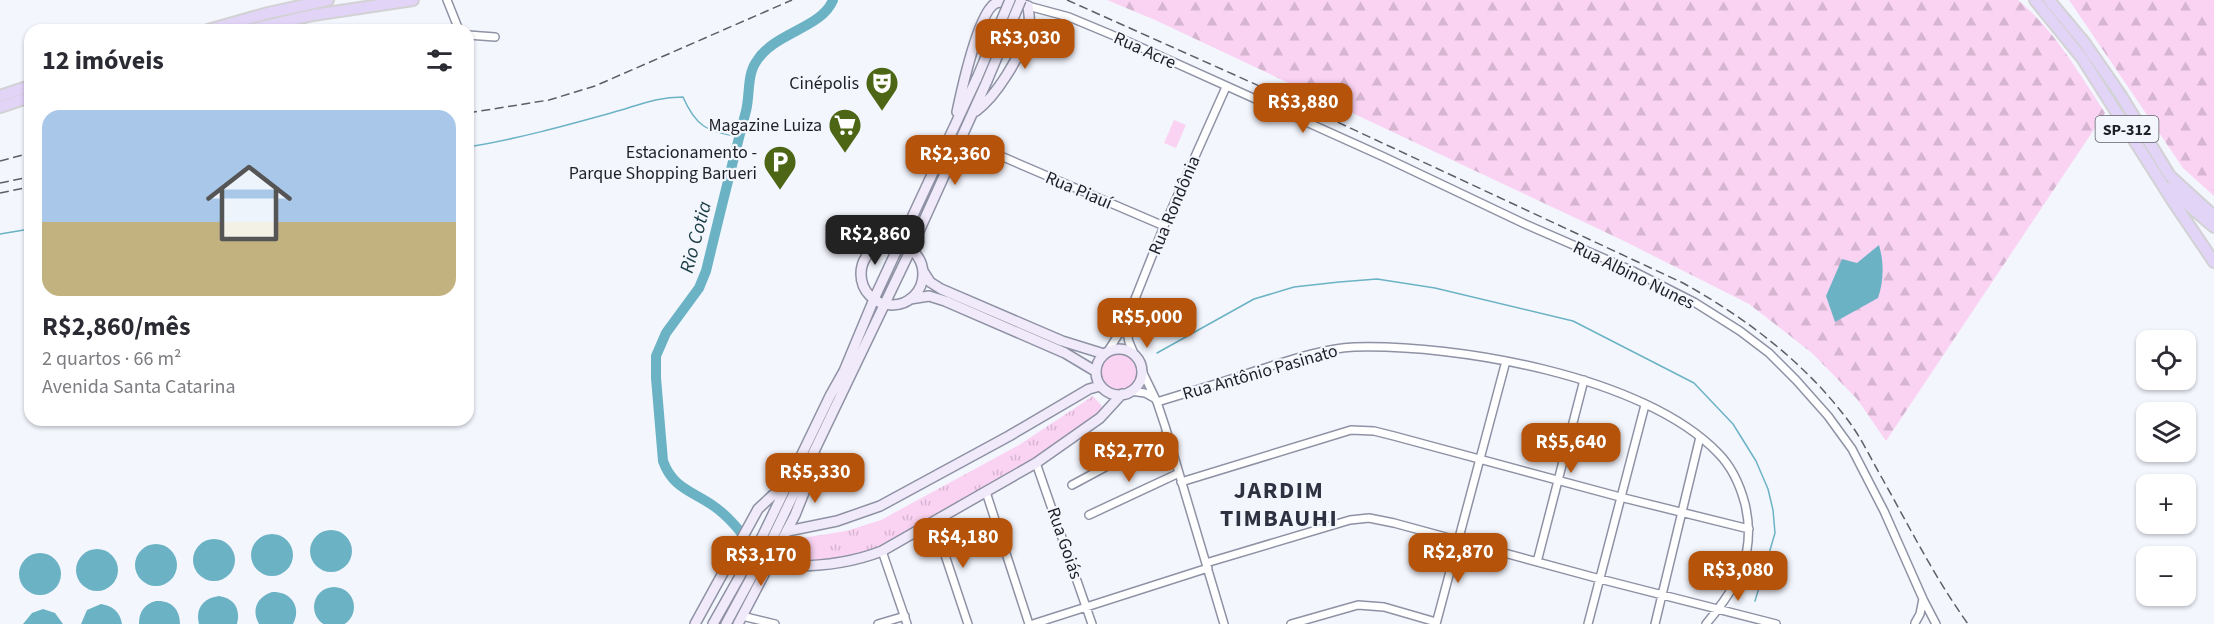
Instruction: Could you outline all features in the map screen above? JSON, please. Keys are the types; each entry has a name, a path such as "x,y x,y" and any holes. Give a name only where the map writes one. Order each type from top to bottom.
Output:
{"main road":[{"path":"229,24 328,0"},
{"path":"274,24 313,15 413,0"},
{"path":"726,624 773,537 974,112 982,79 1010,0"},
{"name":"SP-312","path":"2035,0 2082,58 2152,169 2209,250 2214,262"},
{"name":"SP-312","path":"2049,0 2084,42 2114,85 2170,176 2214,216"},
{"path":"713,624 789,485 844,371 874,299 954,129 1025,3"},
{"path":"974,112 982,107 995,92 1029,32 1025,3"},
{"path":"954,129 970,59 988,11 995,4 1025,3"},
{"path":"0,96 24,88"},
{"path":"0,106 24,99"},
{"path":"2152,169 2171,191 2214,227"},
{"path":"1106,353 1083,349 941,289 930,282 919,259 911,249 900,244 881,245 870,253 863,264 863,283 868,293 885,304 898,304 910,299 929,296 1065,353 1095,371 1110,409"},
{"path":"910,299 922,284 923,271"},
{"path":"769,565 800,567 827,564 855,560 882,550 1036,463 1110,409 1139,381 1142,369 1135,356 1124,349 1117,348 1099,359 1095,371"},
{"path":"788,531 837,521 880,506 1009,436 1089,389 1126,393"},
{"path":"740,620 788,531 813,470 816,447"},
{"path":"695,624 751,520 765,501 789,485"}],"street":[{"path":"447,0 457,24"},
{"name":"Rua Acre","path":"1025,3 1088,24 1226,87"},
{"path":"474,35 495,37"},
{"name":"Rua Rondônia","path":"1106,353 1125,324 1164,226 1226,87"},
{"name":"Rua Albino Nunes","path":"1226,87 1633,271 1694,302 1740,331 1769,353 1796,380 1828,416 1852,449 1884,511 1936,624"},
{"name":"Rua Piauí","path":"961,139 1164,226"},
{"path":"1125,324 1135,356"},
{"name":"Rua Antônio Pasinato","path":"1156,401 1291,360 1337,349 1413,348 1506,361 1584,380 1645,405 1700,436 1719,453 1736,478 1749,529"},
{"path":"1291,624 1358,605 1384,607 1436,623 1506,361"},
{"path":"1142,369 1167,434 1224,624"},
{"path":"1537,562 1584,380"},
{"path":"1126,393 1145,393 1156,401"},
{"path":"1588,624 1645,405"},
{"path":"1181,482 1351,430 1374,431 1749,529 1742,573 1706,624"},
{"path":"1072,485 1167,434"},
{"path":"1655,624 1700,436"},
{"name":"Rua Goiás","path":"1036,463 1092,624"},
{"path":"1089,514 1179,473"},
{"path":"986,492 1031,624 1207,565 1360,518 1394,523 1718,609 1750,621 1776,624"},
{"path":"934,522 968,624"},
{"path":"882,550 907,624"},
{"path":"1914,624 1920,614 1923,599"},
{"path":"878,624 905,616"},
{"path":"740,620 775,624"},
{"path":"1914,624 1923,624"}],"green space":[{"path":"1107,0 2018,0 2055,39 2105,113 1886,441 1857,399 1812,353 1749,304 1622,240 1155,20"},
{"path":"2069,0 2214,0 2214,196 2183,168"},
{"path":"1174,120 1186,125 1176,148 1164,143"},
{"path":"1119,354 1131,360 1137,372 1131,384 1119,390 1107,384 1101,372 1107,360"},
{"path":"1093,396 1102,406 1100,416 1029,466 881,547 837,560 787,561 789,549 796,539 846,531 881,520 1019,445"}],"water":[{"path":"1879,245 1883,272 1878,298 1835,322 1826,296 1842,259 1857,263"},
{"path":"331,530 346,536 352,551 346,566 331,572 316,566 310,551 316,536"},
{"path":"272,534 287,540 293,555 287,570 272,576 257,570 251,555 257,540"},
{"path":"214,539 229,545 235,560 229,575 214,581 199,575 193,560 199,545"},
{"path":"156,544 171,550 177,565 171,580 156,586 141,580 135,565 141,550"},
{"path":"97,549 112,555 118,570 112,585 97,591 82,585 76,570 82,555"},
{"path":"40,553 55,559 61,574 55,589 40,595 25,589 19,574 25,559"},
{"path":"326,588 342,588 353,599 353,615 343,625 325,625 315,615 315,599"},
{"path":"272,592 285,594 293,601 296,612 293,624 259,624 256,614 257,605 263,597"},
{"path":"219,596 229,599 235,605 238,614 237,624 199,624 198,614 201,605"},
{"path":"156,601 174,606 180,624 139,624 143,609"},
{"path":"101,604 115,610 122,624 81,624 87,610"},
{"path":"43,609 55,613 63,624 23,624 32,613"}],"waterway":[{"name":"Rio Cotia","path":"751,545 725,515 678,484 667,470 663,461 656,356 666,333 699,288 706,271 746,111 753,67 764,52 818,18 833,0"},
{"path":"474,146 540,132 673,97 683,97 693,115 710,130 738,137"},
{"path":"0,234 24,230"},
{"path":"1157,353 1254,299 1294,287 1377,279 1435,288 1573,321 1694,383 1733,424 1756,461 1768,489 1773,510 1775,533 1755,601"}],"railway":[{"path":"474,112 549,100 595,86 792,0"},
{"path":"1067,0 1275,93 1683,283 1751,326 1793,360 1847,419 1934,571 1968,624"},
{"path":"0,161 24,155"},
{"path":"0,183 24,178"},
{"path":"0,193 24,188"}],"place":[{"name":"Cinépolis","path":"882,112"},
{"name":"Magazine Luiza","path":"845,154"},
{"name":"Estacionamento - Parque Shopping Barueri","path":"780,191"}],"district":[{"name":"JARDIM TIMBAUHI","path":"1279,504"}]}
